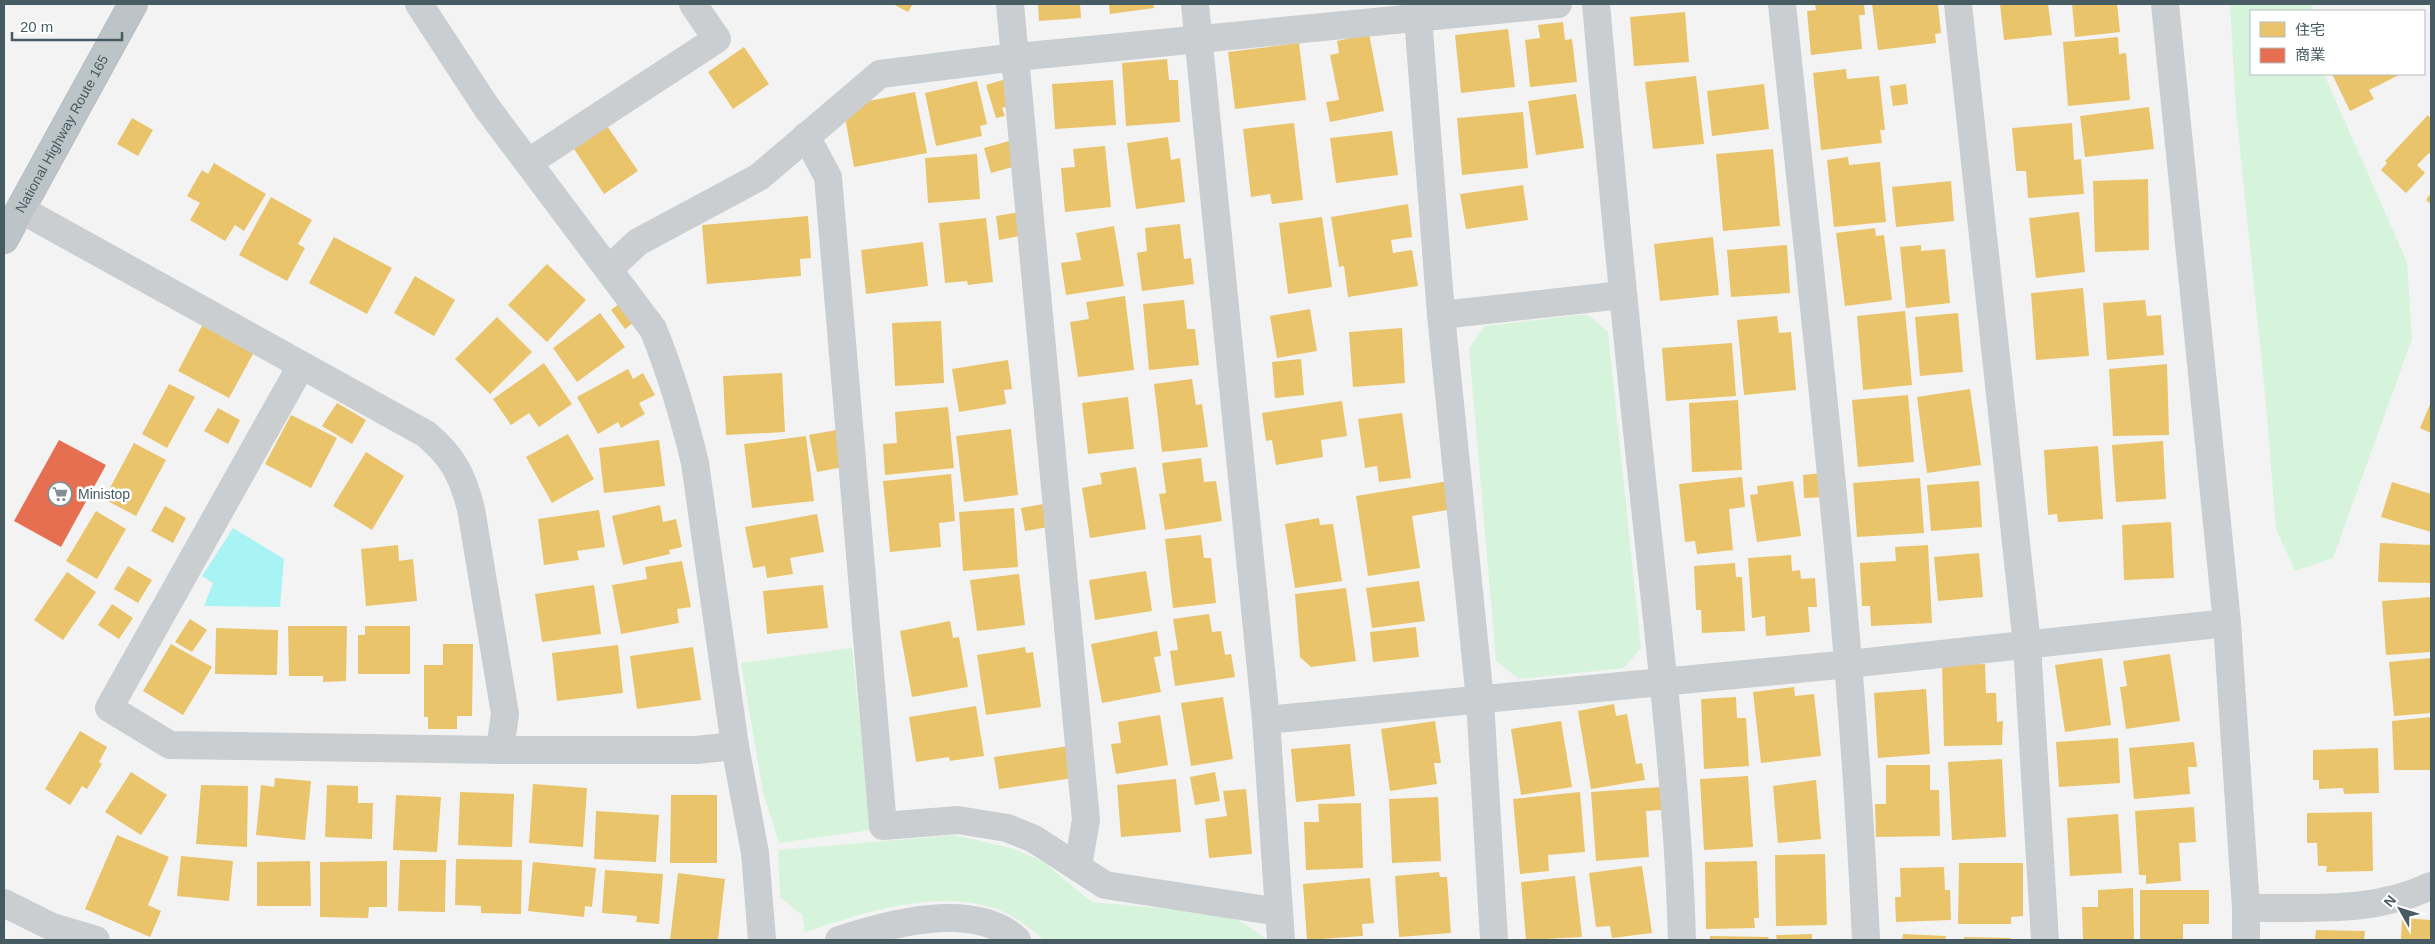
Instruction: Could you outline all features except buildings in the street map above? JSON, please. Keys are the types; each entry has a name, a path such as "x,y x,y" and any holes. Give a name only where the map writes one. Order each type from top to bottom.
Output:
{"highway":[{"name":"National Highway Route 165","path":"4,238 134,4"}],"street":[{"path":"419,4 488,108 653,329 669,369 684,417 695,463 735,746 755,853 762,940"},
{"path":"529,162 717,39 693,4"},
{"path":"1010,4 1086,820 1078,866"},
{"path":"1195,4 1266,720 1278,870 1281,940"},
{"path":"609,269 638,242 759,177 880,74 1016,57 1198,40 1418,11 1558,4"},
{"path":"1596,4 1622,295 1664,683 1681,897 1682,940"},
{"path":"1782,4 1849,664 1862,832 1866,940"},
{"path":"1958,4 2027,645 2045,940"},
{"path":"2165,4 2227,623 2246,908 2246,940"},
{"path":"1418,11 1441,315 1480,700 1494,940"},
{"path":"806,136 828,177 883,826 958,820 1007,828 1034,839 1078,866 1105,886 1279,912"},
{"path":"20,209 426,434 443,448 455,463 465,483 471,509 504,714 500,750"},
{"path":"1441,315 1622,295"},
{"path":"301,366 109,708 170,745 500,750 696,750 735,746"},
{"path":"1266,720 1664,683 2227,623"},
{"path":"2246,908 2364,906 2389,902 2431,886"},
{"path":"4,903 52,927 96,940"},
{"path":"839,940 869,931 925,920 954,918 974,921 1000,929 1017,940"}],"green space":[{"path":"2230,4 2312,4 2313,10 2250,10 2250,75 2324,75 2407,262 2412,339 2333,558 2295,571 2276,529 2266,404 2236,111"},
{"path":"1587,314 1608,332 1641,648 1624,668 1519,679 1496,661 1469,348 1485,326"},
{"path":"852,648 871,830 779,843 763,792 741,663"},
{"path":"954,835 1011,848 1042,861 1092,902 1168,909 1237,919 1267,939 1042,940 1040,936 1012,916 988,906 962,902 935,901 881,909 805,932 802,915 780,897 778,850"}],"water":[{"path":"233,528 284,559 280,607 204,606 213,583 202,576"}],"place":[{"name":"Ministop","path":"60,494"}]}
